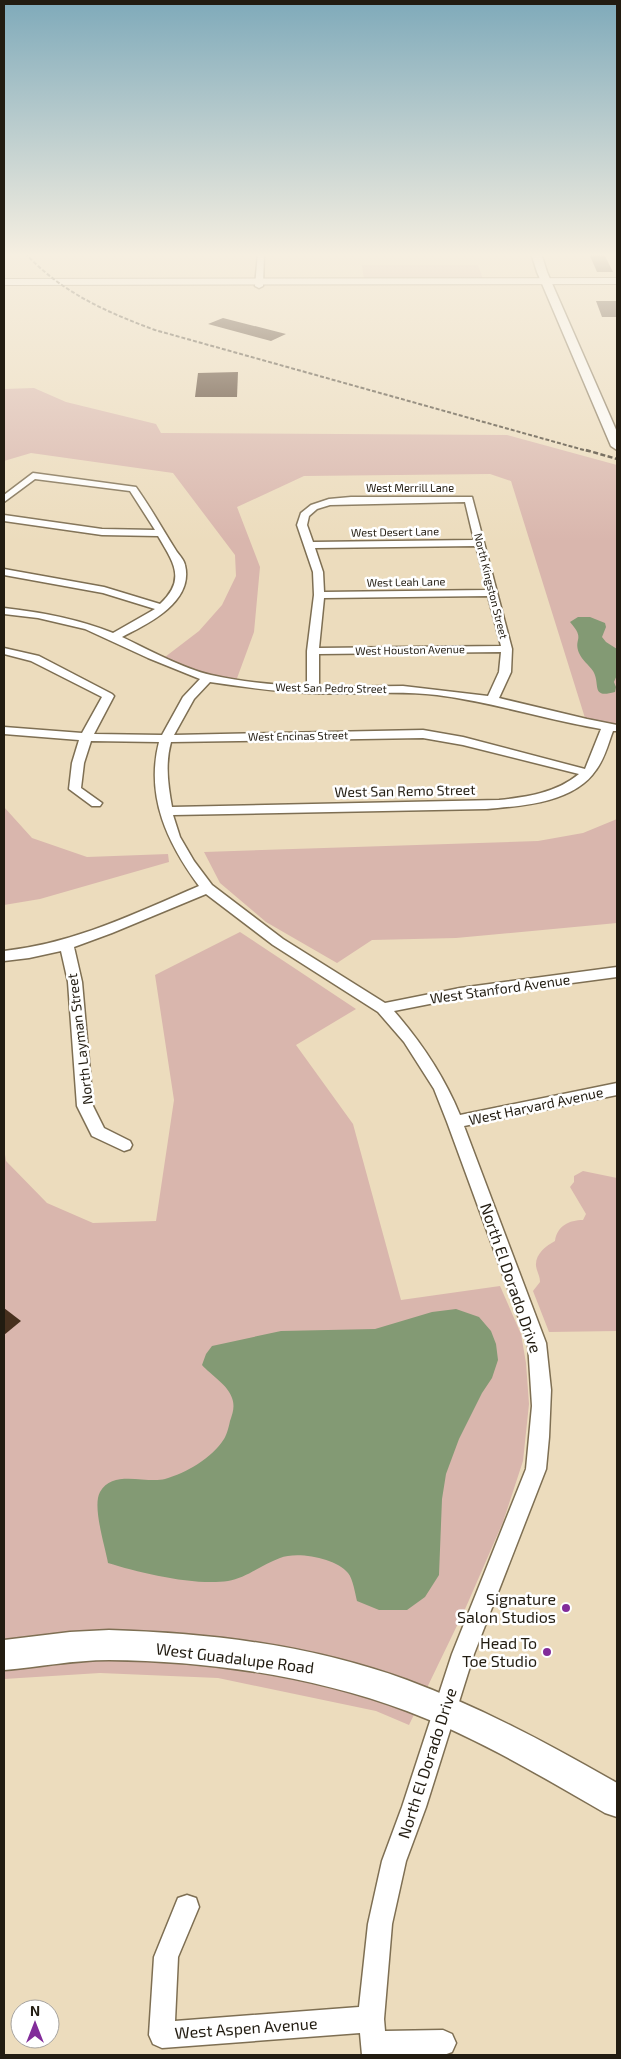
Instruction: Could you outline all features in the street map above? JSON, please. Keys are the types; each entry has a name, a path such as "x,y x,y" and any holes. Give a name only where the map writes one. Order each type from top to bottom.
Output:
{"main road":[{"path":"580,349 615,434 617,446"},
{"name":"West Guadalupe Road","path":"4,1655 108,1645 170,1648 226,1654 315,1668 383,1688 445,1710 536,1755 617,1801"}],"street":[{"path":"4,499 32,476 133,489 162,533 180,565 178,586 162,608 142,623 113,637"},
{"name":"West Merrill Lane","path":"310,545 302,524 304,516 314,507 329,502 351,500 469,499"},
{"name":"North Kingston Street","path":"469,499 506,649 505,672 492,700"},
{"path":"4,518 105,533 162,533"},
{"name":"West Desert Lane","path":"310,545 480,543"},
{"path":"310,545 318,572 319,595 313,651 313,690"},
{"path":"4,572 105,589 136,597 162,608"},
{"name":"West Leah Lane","path":"319,595 493,593"},
{"name":"West San Pedro Street","path":"4,611 66,621 113,637 152,656 207,678 273,688 313,690 404,689 437,692 492,700 614,729"},
{"name":"West Houston Avenue","path":"313,651 506,649"},
{"path":"4,651 35,658 108,696 85,737 75,768 75,790 96,803"},
{"name":"North El Dorado Drive","path":"207,678 189,697 166,739 161,758 162,789 174,837 183,854 207,888 278,942 383,1008 409,1038 441,1088 455,1122 537,1343 542,1370 541,1437 536,1469 463,1654 414,1807 394,1860 380,1924 373,2039"},
{"path":"588,773 614,729"},
{"name":"West Encinas Street","path":"4,730 85,737 166,739 423,734 463,741 588,773"},
{"name":"West San Remo Street","path":"166,811 511,803 535,800 567,787 588,773"},
{"path":"4,956 22,955 66,946 207,888"},
{"name":"North Layman Street","path":"66,946 75,982 85,1106 98,1132 124,1145"},
{"name":"West Stanford Avenue","path":"383,1008 460,992 617,972"},
{"name":"West Harvard Avenue","path":"455,1122 616,1093"},
{"name":"West Aspen Avenue","path":"187,1907 166,1957 162,2034 373,2039 443,2043"}],"shaded area":[{"path":"34,388 66,402 156,424 161,433 507,435 617,465 617,725 585,718 511,481 490,474 304,476 237,507 260,567 254,632 236,681 196,671 165,657 199,631 222,605 236,576 235,555 173,473 31,453 4,461 4,389"},
{"path":"578,617 590,617 605,623 606,627 602,637 617,649 615,692 602,694 599,692 593,671 579,653 577,632 570,622"},
{"path":"4,807 32,838 87,857 168,854 169,862 40,899 4,905"},
{"path":"617,819 617,923 456,938 372,940 337,963 266,922 220,883 204,852 538,841 583,833"},
{"path":"240,932 356,1009 296,1045 353,1124 401,1300 500,1286 521,1334 526,1363 529,1404 523,1461 503,1522 466,1607 409,1725 376,1711 218,1678 100,1673 4,1679 4,1148 6,1161 47,1203 93,1223 156,1221 174,1100 155,975"},
{"path":"583,1171 617,1178 617,1331 549,1332 533,1291 540,1282 536,1262 542,1251 555,1241 558,1231 564,1225 573,1221 583,1220 586,1214 570,1187 574,1182 574,1176"},
{"path":"456,1309 479,1317 491,1331 496,1344 498,1360 492,1378 482,1393 459,1439 446,1474 442,1499 439,1575 425,1597 407,1610 379,1610 357,1601 354,1586 348,1573 335,1563 316,1557 287,1556 241,1577 215,1582 168,1578 108,1563 97,1507 100,1492 106,1485 121,1479 157,1480 173,1476 190,1469 206,1458 219,1446 225,1437 233,1412 232,1398 219,1380 202,1365 206,1354 212,1346 281,1331 375,1329 432,1312"}],"building":[{"path":"238,372 237,397 195,397 198,373"},
{"path":"4,1308 21,1321 4,1335"}],"railway":[{"path":"223,349 591,452"},
{"path":"586,450 617,459"}],"place":[{"name":"Signature Salon Studios","path":"566,1608"},
{"name":"Head To Toe Studio","path":"547,1652"}]}
